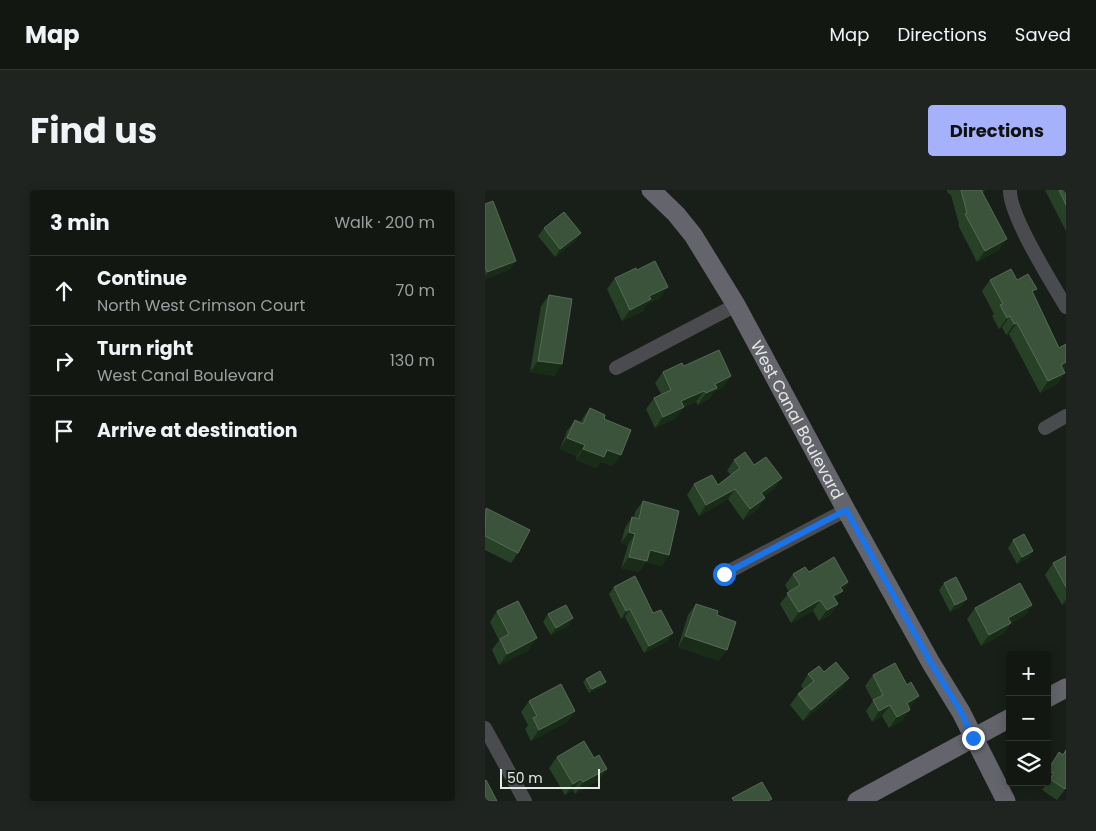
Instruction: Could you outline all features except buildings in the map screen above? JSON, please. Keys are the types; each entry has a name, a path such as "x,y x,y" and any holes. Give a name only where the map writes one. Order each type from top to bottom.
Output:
{"street":[{"name":"West Canal Boulevard","path":"651,190 676,214 693,235 736,305 846,510 931,663 961,712 1006,801"},
{"path":"1010,190 1010,199 1025,232 1066,308"},
{"path":"616,368 736,305"},
{"path":"1045,428 1066,416"},
{"path":"724,574 846,510"},
{"path":"1051,696 1066,688"},
{"path":"857,801 1006,720"},
{"path":"485,728 525,801"}],"route":[{"path":"724,574 846,510 931,663 961,712 973,738"}]}
